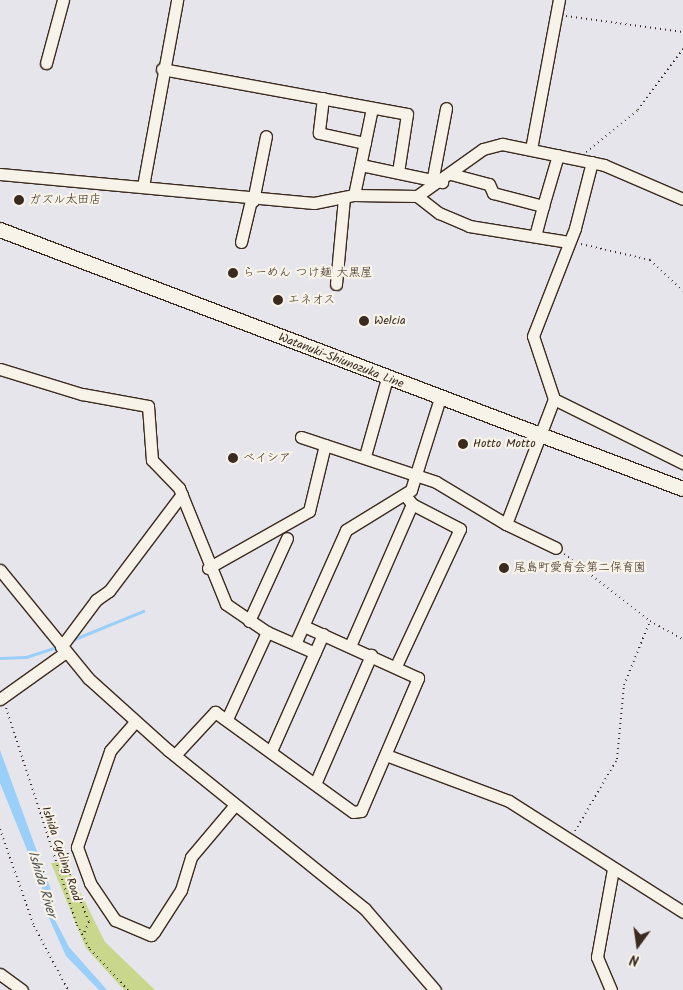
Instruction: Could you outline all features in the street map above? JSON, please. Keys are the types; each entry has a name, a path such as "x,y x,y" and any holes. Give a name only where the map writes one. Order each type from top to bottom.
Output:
{"main road":[{"name":"Watanuki-Shiunozuka Line","path":"0,230 683,489"}],"street":[{"path":"46,63 63,0"},
{"path":"143,186 162,69 178,0"},
{"path":"531,149 558,15 559,0"},
{"path":"162,69 408,114 398,172"},
{"path":"323,98 319,133 366,143"},
{"path":"336,284 349,196 361,165 372,108"},
{"path":"437,180 446,108"},
{"path":"241,242 266,136"},
{"path":"417,196 437,180 451,174 490,146 531,149 587,161 683,199"},
{"path":"535,236 558,155"},
{"path":"506,524 554,399 533,336 550,300 569,242 587,161"},
{"path":"361,165 437,180"},
{"path":"0,174 102,187 143,186 252,200 305,204 349,196 417,196 452,220 497,232 569,242"},
{"path":"451,174 489,184 493,192 543,206"},
{"path":"0,369 82,394 148,406 154,465 182,494 208,568 226,604 267,632 315,653"},
{"path":"365,456 387,378"},
{"path":"350,646 409,500 440,398"},
{"path":"554,399 683,463"},
{"path":"301,437 365,456 459,493 506,524 556,548"},
{"path":"208,568 309,511 325,445"},
{"path":"3,703 63,649 96,600 109,591 182,494"},
{"path":"295,644 346,530 409,500"},
{"path":"396,666 460,530 409,500"},
{"path":"249,621 287,538"},
{"path":"0,570 63,649 135,722 365,909 434,990"},
{"path":"175,756 211,714 227,719 315,784 358,813 418,681 417,676 304,626"},
{"path":"227,719 267,632"},
{"path":"271,751 323,634"},
{"path":"315,784 371,655"},
{"path":"135,722 110,751 77,847 86,872 101,903 115,920 150,935 154,932 181,890 191,857 235,805"},
{"path":"386,755 509,801 683,912"},
{"path":"611,990 597,957 613,869"},
{"path":"0,974 22,990"}],"path":[{"path":"558,15 683,32"},
{"path":"587,161 612,129 638,110 683,49"},
{"path":"569,242 622,250 650,260 683,291"},
{"path":"556,548 650,621 683,639"},
{"path":"570,840 617,759 624,685 650,621"},
{"name":"Ishida Cycling Road","path":"3,703 63,892 82,935 128,990"},
{"path":"0,829 34,926 68,990"},
{"path":"70,851 66,865 89,922 82,935"}],"green space":[{"path":"65,862 105,942 155,990 124,990 86,948 51,863"}],"water":[{"name":"Ishida River","path":"0,750 51,890 55,920 69,947 107,990 99,990 66,956 41,900 42,887 0,783"}],"waterway":[{"path":"72,640 143,611"},
{"path":"0,658 26,657 59,646"}],"place":[{"name":"ガズル太田店","path":"19,200"},
{"name":"らーめん つけ麺 大黒屋","path":"233,273"},
{"name":"エネオス","path":"278,300"},
{"name":"Welcia","path":"364,321"},
{"name":"Hotto Motto","path":"463,444"},
{"name":"ベイシア","path":"233,458"},
{"name":"尾島町愛育会第二保育園","path":"504,568"}]}
